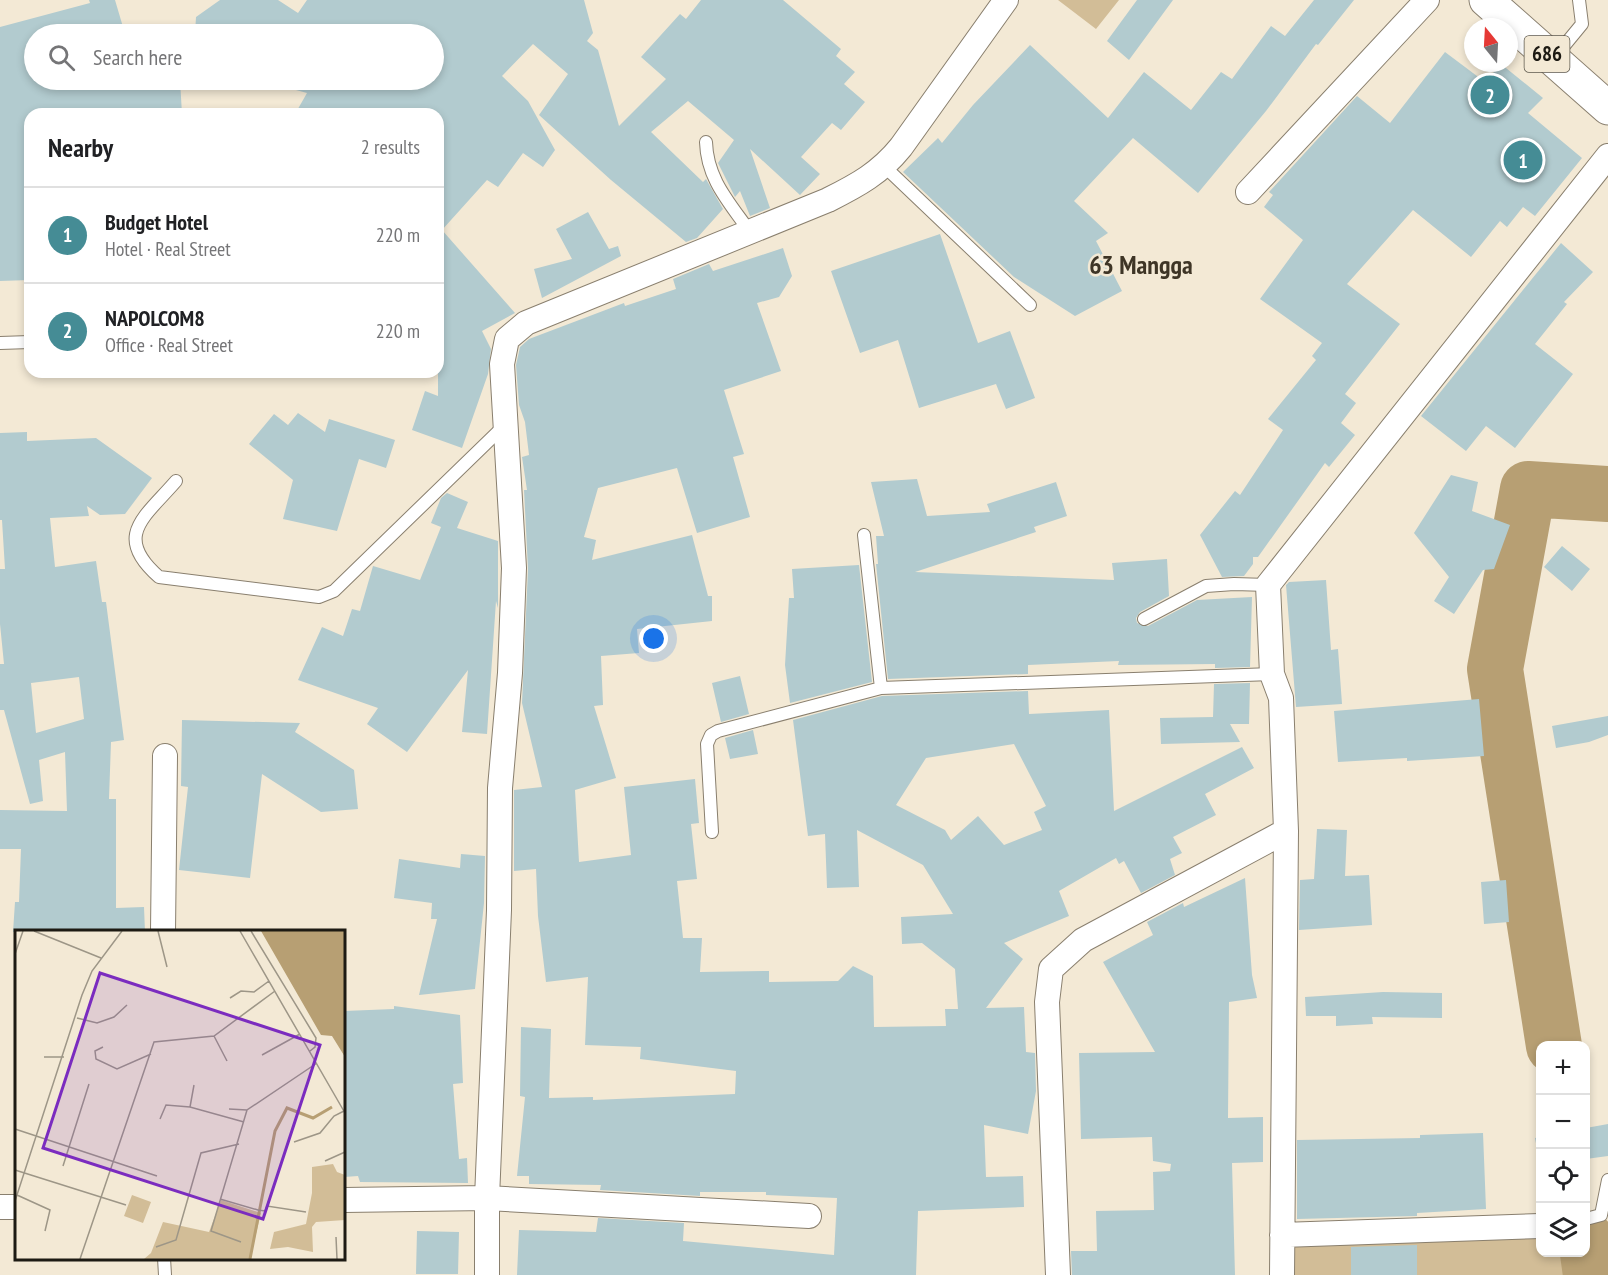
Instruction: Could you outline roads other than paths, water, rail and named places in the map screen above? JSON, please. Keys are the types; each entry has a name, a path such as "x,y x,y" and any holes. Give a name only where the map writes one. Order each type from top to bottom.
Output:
{"main road":[{"name":"686","path":"1486,0 1608,108"}],"street":[{"path":"487,1275 487,1198 500,910 500,788 510,673 514,568 502,364 507,339 526,323 828,200 868,180 885,167 1006,0"},
{"path":"1248,192 1426,0"},
{"path":"1282,1275 1286,831 1281,698 1272,674 1268,585 1608,156"},
{"path":"163,930 165,756"},
{"path":"1058,1275 1047,1002 1051,969 1083,940 1286,831"},
{"path":"345,1200 487,1198 809,1216"},
{"path":"1282,1235 1536,1226"}],"lane":[{"path":"1554,59 1582,24 1579,0"},
{"path":"706,142 707,164 722,192 750,232"},
{"path":"885,167 1030,305"},
{"path":"0,342 24,342"},
{"path":"176,481 136,526 135,544 141,562 159,577 319,597 334,591 507,423"},
{"path":"864,535 881,688"},
{"path":"1144,619 1206,586 1268,585"},
{"path":"712,832 706,744 711,735 881,688 1272,674"},
{"path":"1590,1218 1601,1215 1608,1180"},
{"path":"164,1260 165,1275"}],"waterway":[{"path":"1553,1041 1495,669 1528,489 1608,494"},
{"path":"1588,1257 1591,1275"}],"place":[{"name":"NAPOLCOM8","path":"1490,95"},
{"name":"Budget Hotel","path":"1523,160"}],"district":[{"name":"63 Mangga","path":"1141,265"}]}
